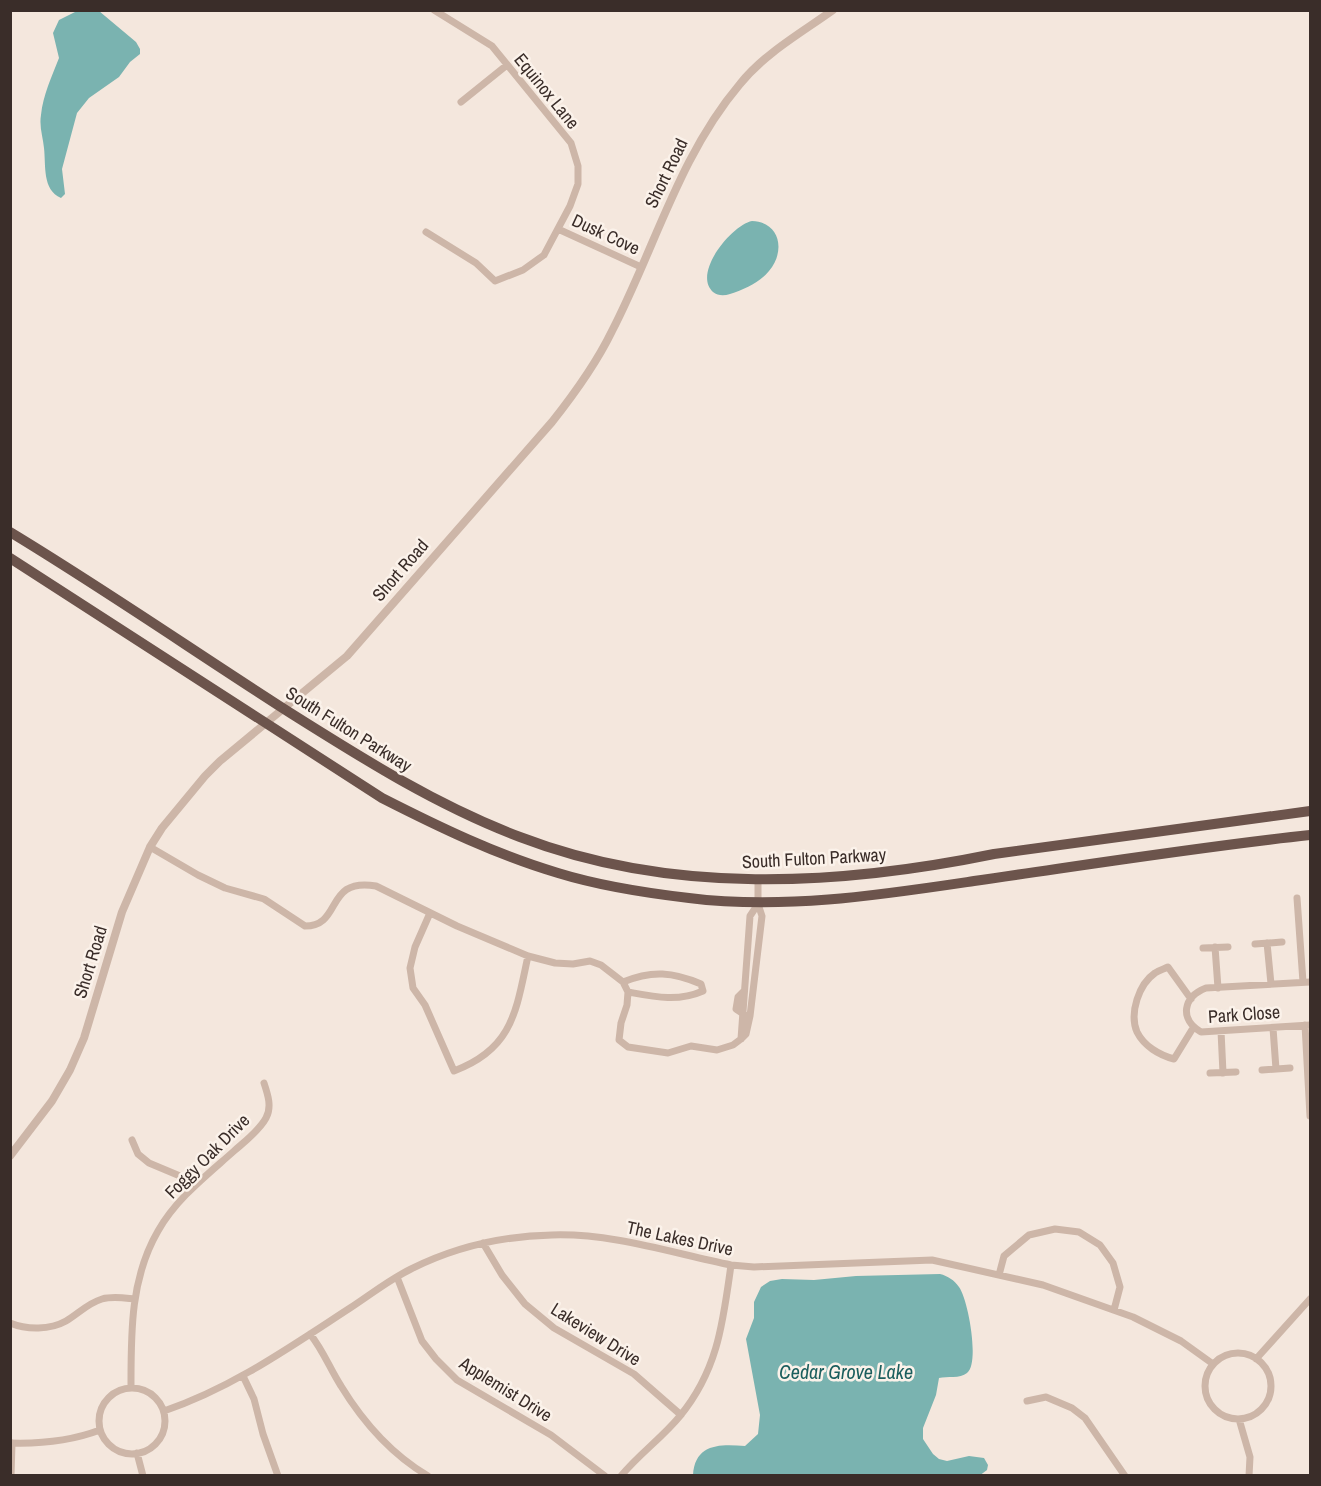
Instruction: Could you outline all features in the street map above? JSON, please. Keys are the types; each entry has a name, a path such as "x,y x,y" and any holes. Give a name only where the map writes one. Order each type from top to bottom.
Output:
{"highway":[{"name":"South Fulton Parkway","path":"10,532 351,751 432,798 521,838 618,865 699,877 758,881 837,876 947,863 994,854 1311,811"},
{"path":"10,558 382,798 441,828 501,853 558,873 602,884 690,899 758,903 859,898 1311,834"}],"street":[{"name":"Equinox Lane","path":"426,232 476,263 495,281 524,270 544,255 570,206 578,184 578,166 571,143 492,46 434,10"},
{"name":"Short Road","path":"10,1156 52,1101 70,1070 84,1038 122,912 150,847 162,828 205,776 347,656 552,422 595,363 613,329 689,161 711,123 740,84 775,51 833,10"},
{"path":"461,102 507,65"},
{"name":"Dusk Cove","path":"558,229 641,267"},
{"path":"150,847 225,888 264,899 305,926 319,923 327,916 336,900 347,888 364,884 376,886 430,913 528,956 564,964 590,961 602,965 623,982 628,992 619,1040 627,1047 668,1053 690,1046 717,1050 733,1045 746,1034 762,916 758,903 758,881"},
{"path":"1297,898 1307,982"},
{"path":"750,1016 736,1009 736,1002 744,990 750,916 758,903"},
{"path":"430,913 415,947 410,968 413,988 425,1005 454,1071 487,1055 503,1037 515,1014 528,956"},
{"path":"1255,944 1282,942"},
{"path":"1267,943 1271,984"},
{"path":"1215,947 1218,988"},
{"path":"1203,948 1228,947"},
{"path":"746,965 756,966"},
{"path":"1191,999 1168,967 1155,972 1146,982 1138,994 1134,1013 1137,1032 1162,1056 1174,1059 1193,1028"},
{"path":"623,982 637,976 655,974 682,976 701,984 704,991 689,997 659,998 628,992"},
{"name":"Park Close","path":"1307,982 1206,988 1197,992 1188,1003 1186,1015 1193,1028 1201,1032 1308,1025"},
{"path":"741,1039 742,1014"},
{"path":"1308,1025 1310,1116"},
{"path":"1273,1028 1276,1069"},
{"path":"1221,1031 1223,1073"},
{"path":"1262,1070 1290,1068"},
{"path":"1210,1073 1236,1072"},
{"name":"Foggy Oak Drive","path":"131,1388 132,1321 139,1273 157,1231 180,1200 246,1140 266,1118 270,1102 264,1083"},
{"path":"132,1140 138,1154 149,1162 180,1176 193,1188"},
{"path":"999,1275 1004,1256 1029,1235 1055,1229 1078,1232 1100,1245 1113,1263 1120,1287 1114,1310"},
{"name":"The Lakes Drive","path":"164,1411 188,1403 243,1376 410,1269 483,1243 551,1235 595,1236 731,1265 754,1267 933,1260 1043,1285 1133,1317 1181,1341 1213,1364"},
{"name":"Lakeview Drive","path":"483,1243 502,1275 525,1304 554,1328 634,1374 681,1415"},
{"path":"621,1476 681,1415 703,1383 716,1351 731,1265"},
{"name":"Applemist Drive","path":"397,1277 422,1341 457,1380 551,1435 605,1476"},
{"path":"10,1323 20,1327 38,1328 63,1323 91,1303 104,1299 115,1297 135,1299"},
{"path":"1256,1359 1311,1299"},
{"path":"310,1334 322,1348 339,1384 363,1418 385,1444 428,1476"},
{"path":"1232,1354 1247,1355 1256,1359 1268,1373 1271,1384 1270,1394 1265,1404 1258,1412 1239,1419 1228,1418 1218,1413 1210,1405 1206,1395 1207,1374 1213,1364 1218,1359 1232,1354"},
{"path":"243,1376 254,1399 263,1434 278,1476"},
{"path":"131,1388 141,1389 151,1394 164,1411 165,1422 162,1433 148,1450 128,1453 110,1445 100,1430 99,1420 105,1401 112,1394 131,1388"},
{"path":"1026,1401 1046,1397 1072,1408 1085,1418 1125,1476"},
{"path":"1239,1419 1250,1457 1249,1476"},
{"path":"11,1476 11,1443 41,1444 80,1437 100,1430"},
{"path":"137,1453 143,1476"}],"water":[{"path":"77,11 99,11 136,42 140,54 130,62 119,77 89,98 77,113 62,169 65,194 61,198 55,194 48,183 41,119 46,93 59,58 53,33 59,20"},
{"path":"752,221 769,226 774,232 778,247 774,263 761,279 741,290 728,295 713,292 708,284 707,273 717,251 735,231"},
{"name":"Cedar Grove Lake","path":"940,1274 953,1280 959,1287 966,1304 973,1345 971,1367 964,1375 939,1378 936,1395 923,1428 923,1439 939,1459 947,1461 969,1456 984,1458 988,1465 987,1470 979,1476 693,1475 695,1464 704,1451 727,1445 745,1446 758,1434 760,1415 746,1339 754,1318 754,1302 761,1287 770,1281 782,1279 814,1280 856,1276"}]}
